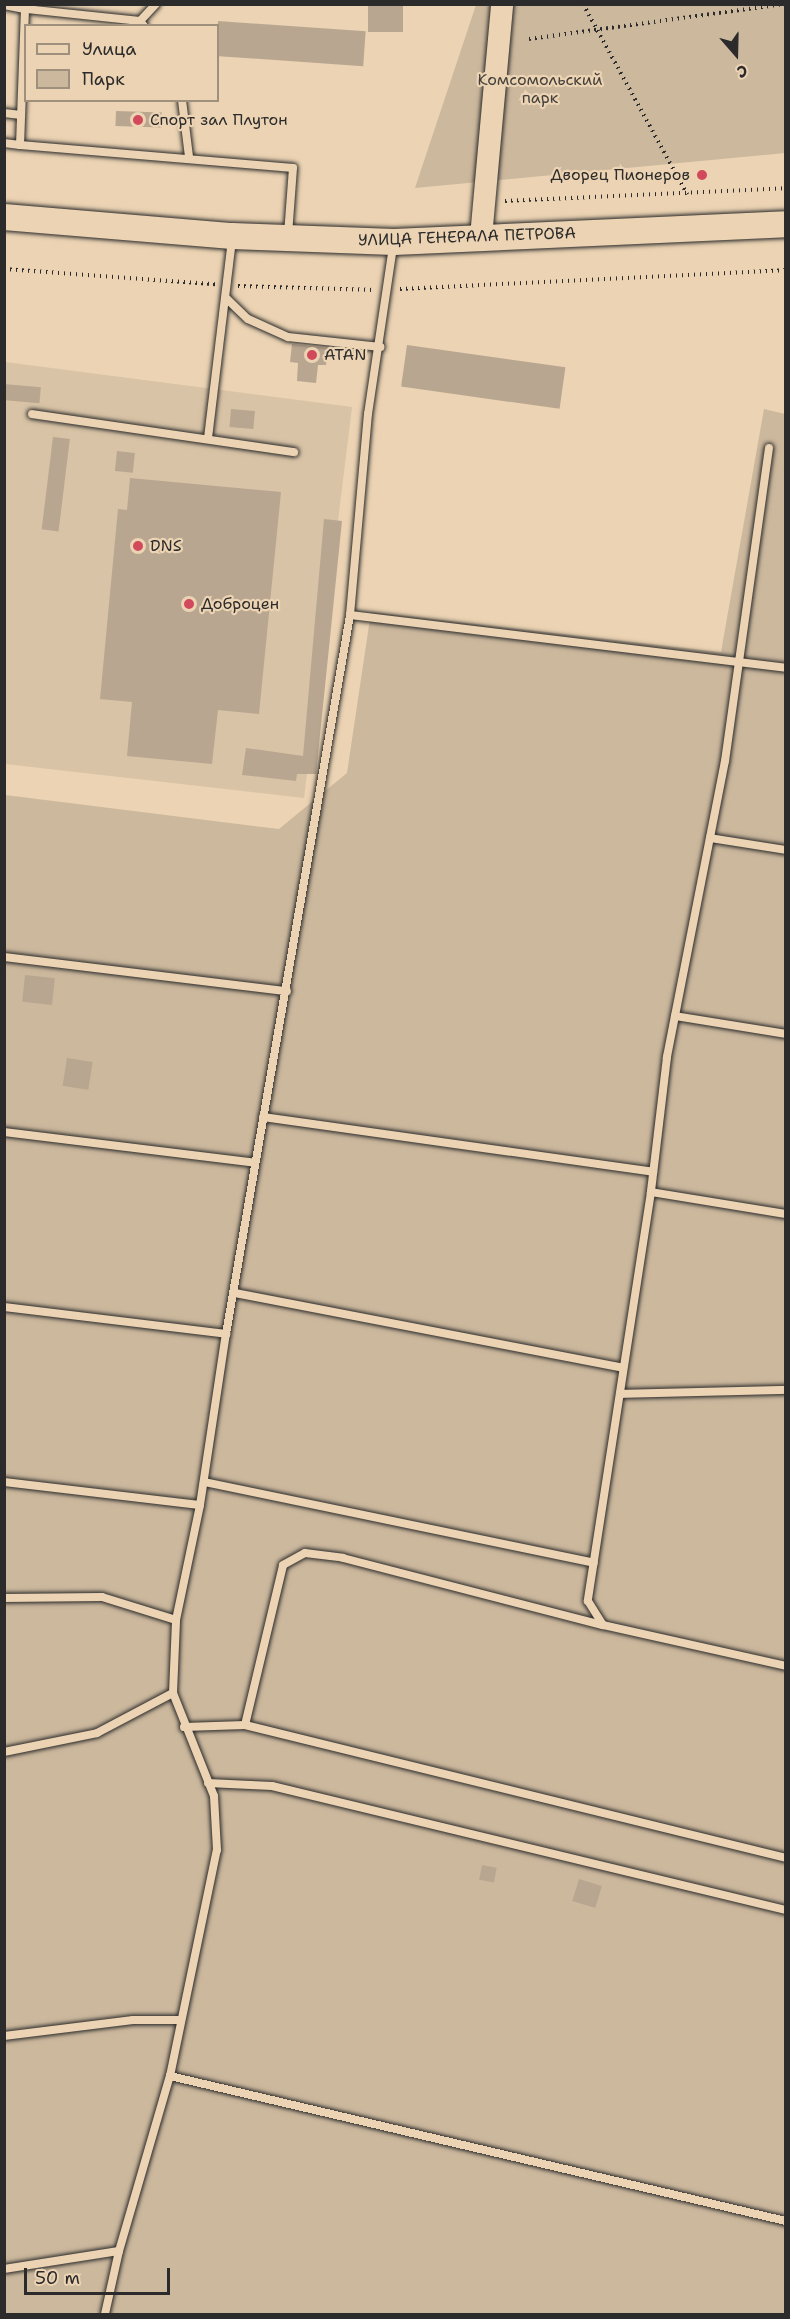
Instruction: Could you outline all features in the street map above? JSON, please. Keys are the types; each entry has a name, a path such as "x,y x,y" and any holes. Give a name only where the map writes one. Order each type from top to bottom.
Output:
{"main road":[{"path":"481,237 502,4"},
{"name":"УЛИЦА ГЕНЕРАЛА ПЕТРОВА","path":"4,217 232,236 394,242 786,224"}],"lane":[{"path":"4,5 142,23 156,4"},
{"path":"24,24 25,9"},
{"path":"20,145 24,36"},
{"path":"182,102 189,157"},
{"path":"4,113 21,115"},
{"path":"4,143 189,157 293,168 288,239"},
{"path":"208,438 232,236"},
{"path":"105,2314 119,2251 170,2076 217,1850 214,1796 184,1727 173,1693 176,1620 204,1482 226,1334 235,1293 255,1163 287,991 350,615 368,414 380,347 394,242"},
{"path":"226,298 248,319 288,337 380,347"},
{"path":"32,414 294,452"},
{"path":"603,1625 588,1601 651,1192 675,1016 741,666 769,448"},
{"path":"350,615 741,666 786,668"},
{"path":"710,838 786,850"},
{"path":"4,957 287,991"},
{"path":"675,1016 786,1034"},
{"path":"263,1117 653,1172"},
{"path":"4,1132 255,1163"},
{"path":"651,1192 786,1214"},
{"path":"235,1293 623,1368"},
{"path":"4,1307 226,1334"},
{"path":"620,1394 786,1390"},
{"path":"4,1482 200,1505"},
{"path":"204,1482 594,1563"},
{"path":"245,1725 283,1565 305,1553 343,1558 603,1625 786,1666"},
{"path":"4,1598 102,1597 176,1620"},
{"path":"4,1752 97,1733 173,1693"},
{"path":"184,1727 245,1725 786,1858"},
{"path":"208,1783 272,1785 786,1910"},
{"path":"4,2036 133,2020 181,2020"},
{"path":"170,2076 786,2221"},
{"path":"4,2269 119,2251"}],"path":[{"path":"529,39 783,4"},
{"path":"584,5 687,194"},
{"path":"484,202 786,188"},
{"path":"4,269 227,285 387,290 786,270"}],"shaded area":[{"path":"5,362 352,407 304,798 5,764"}],"green space":[{"name":"Комсомольский парк","path":"476,5 785,5 785,153 415,188"},
{"path":"764,409 785,414 785,2314 5,2314 5,795 279,829 347,773 371,612 721,652"}],"building":[{"path":"368,4 403,4 403,32 368,32"},
{"path":"218,21 366,31 363,66 219,56"},
{"name":"Спорт зал Плутон","path":"116,111 162,113 161,128 115,126"},
{"path":"292,344 328,348 326,365 318,365 316,383 297,381 298,363 290,362"},
{"path":"407,345 565,367 560,409 401,387"},
{"path":"4,384 41,387 39,403 4,400"},
{"path":"231,409 255,411 253,429 229,427"},
{"path":"53,437 70,439 59,531 42,529"},
{"path":"117,451 135,453 133,473 115,471"},
{"name":"Доброцен","path":"130,478 281,492 259,714 218,710 212,764 127,756 132,702 100,699 118,509 127,510"},
{"path":"324,519 342,521 316,774 297,774 296,781 242,775 246,748 303,756"},
{"path":"25,975 55,978 52,1005 22,1002"},
{"path":"67,1058 93,1062 88,1090 63,1086"},
{"path":"482,1865 497,1868 494,1883 479,1880"},
{"path":"579,1879 602,1886 595,1908 572,1901"}],"place":[{"name":"Спорт зал Плутон","path":"138,120"},
{"name":"Дворец Пионеров","path":"702,175"},
{"name":"ATAN","path":"312,355"},
{"name":"DNS","path":"138,546"},
{"name":"Доброцен","path":"189,604"}]}
